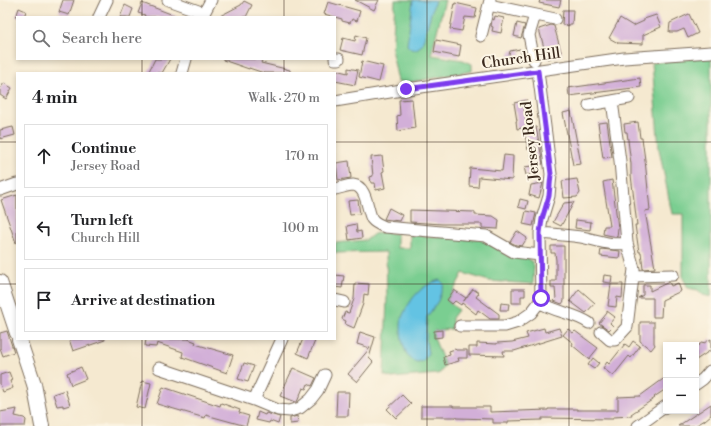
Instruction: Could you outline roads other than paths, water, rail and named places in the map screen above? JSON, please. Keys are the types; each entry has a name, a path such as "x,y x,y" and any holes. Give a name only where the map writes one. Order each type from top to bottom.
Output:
{"main road":[{"path":"0,282 16,330"},
{"path":"19,340 34,384 42,426"}],"street":[{"path":"99,16 107,0"},
{"path":"168,0 203,15 211,0"},
{"path":"481,36 488,2 535,15 555,18"},
{"path":"534,60 529,35 535,15"},
{"name":"Church Hill","path":"336,101 414,88 624,58 711,52"},
{"path":"182,72 186,60"},
{"name":"Jersey Road","path":"538,71 551,174 549,196 542,219 540,233 540,302"},
{"path":"589,105 629,98"},
{"path":"601,332 610,340 615,340 627,327 634,269 627,243 612,101"},
{"path":"0,190 16,184"},
{"path":"336,189 354,185 362,190 368,210 373,220 379,225 385,227 486,236 514,252 540,255"},
{"path":"540,233 580,237 609,244 618,245 627,243"},
{"path":"633,276 673,275"},
{"path":"460,326 504,326 518,322 531,313 540,302 552,309 565,312 589,323"},
{"path":"254,400 282,340"},
{"path":"159,368 254,400 278,410 290,411 300,408 311,399 318,390 325,375"},
{"path":"699,382 710,371"},
{"path":"638,426 663,408"}],"water":[{"path":"413,0 435,0 422,45 414,50 407,45"},
{"path":"440,280 444,284 438,301 427,317 426,340 428,353 423,361 417,362 412,360 408,355 402,342 401,327 403,315 409,303 417,293 428,285"}]}
